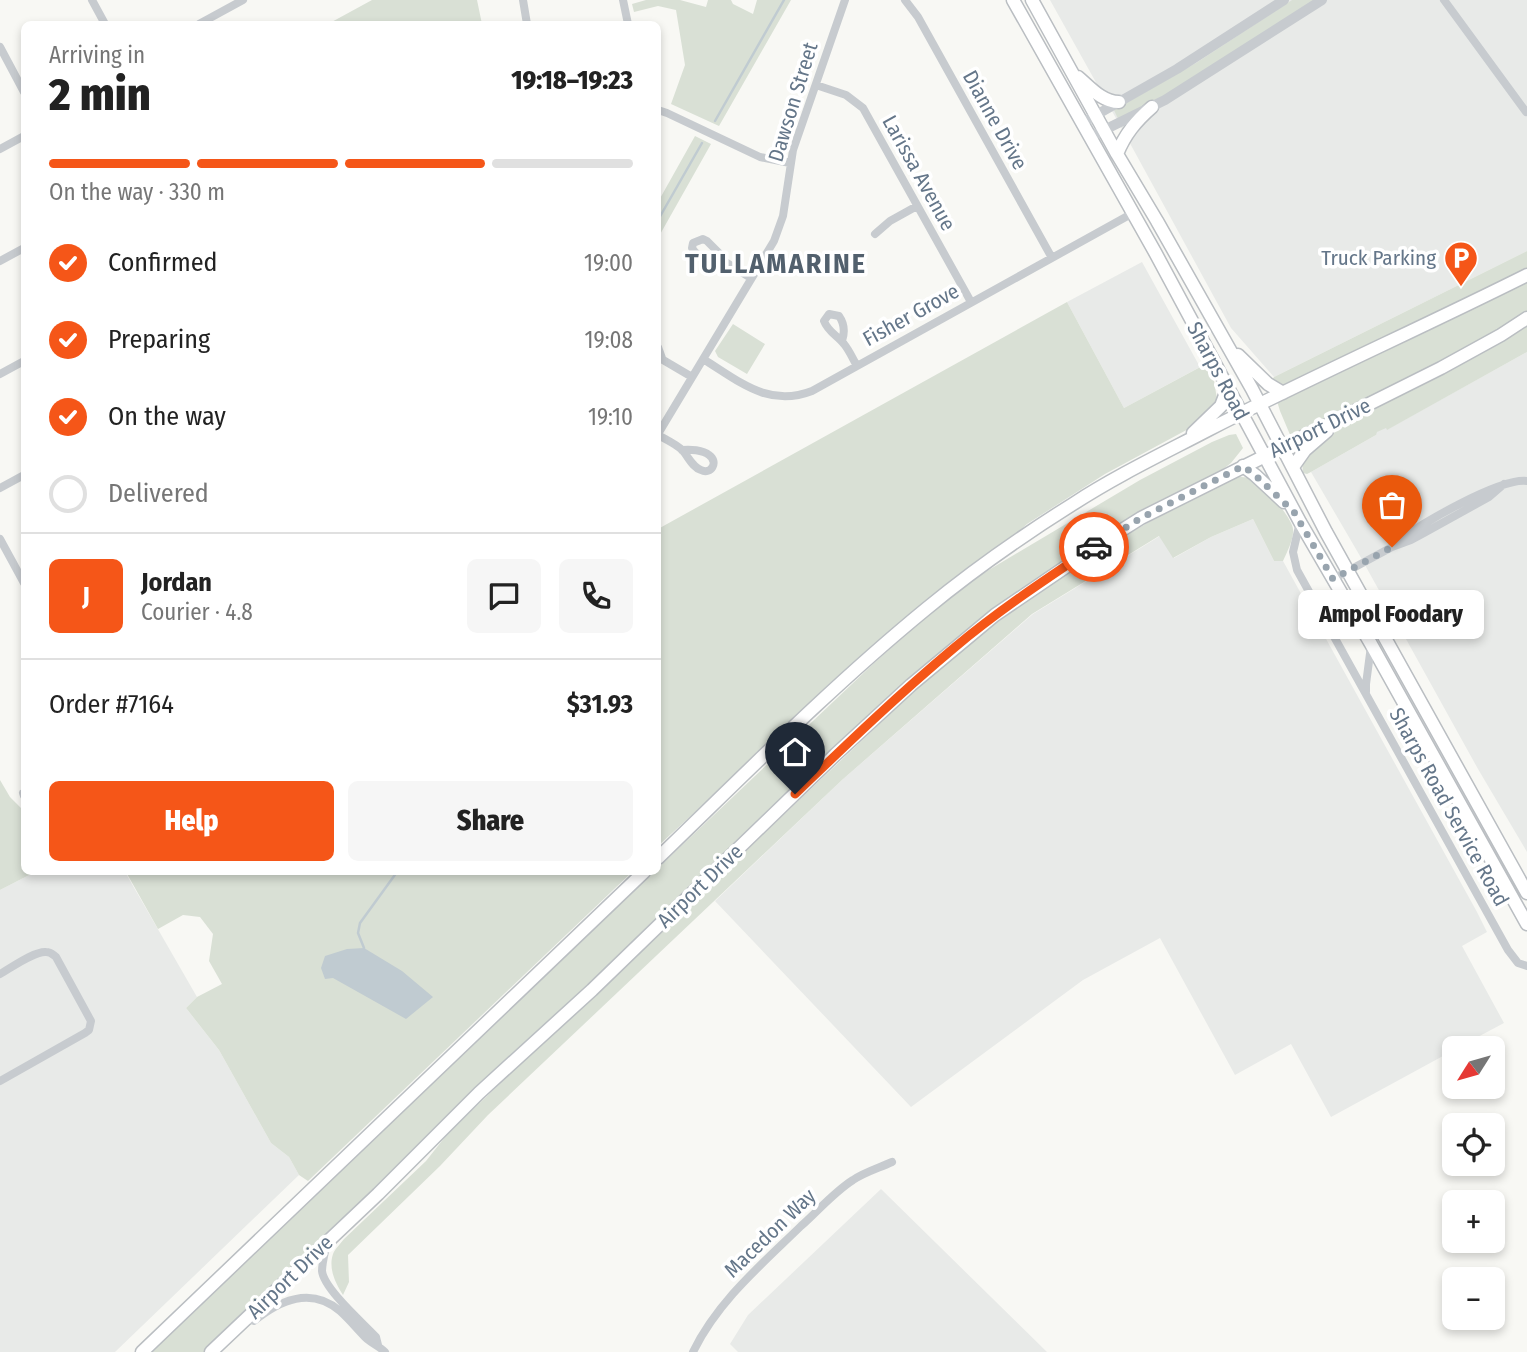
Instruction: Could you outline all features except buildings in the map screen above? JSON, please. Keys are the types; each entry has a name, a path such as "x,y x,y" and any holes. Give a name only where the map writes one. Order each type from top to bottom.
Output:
{"main road":[{"name":"Sharps Road","path":"1013,0 1133,213 1263,456 1527,924"},
{"name":"Sharps Road","path":"1032,0 1225,342 1314,509 1527,893"},
{"path":"1072,72 1102,97 1111,102 1119,102"},
{"path":"1117,154 1129,130 1152,107"},
{"path":"661,855 831,692 927,608 1003,551 1074,503 1136,467 1259,404 1527,275"},
{"name":"Airport Drive","path":"211,1352 835,755 911,685 995,615 1141,518 1441,368 1527,318"},
{"path":"1225,342 1268,384 1283,393"},
{"path":"1184,442 1221,406 1227,390"},
{"path":"1293,467 1305,450 1343,417"},
{"path":"1243,466 1297,517"},
{"path":"142,1352 640,875"}],"street":[{"path":"92,0 103,21"},
{"path":"204,21 243,0"},
{"path":"523,0 526,21"},
{"path":"623,0 627,21"},
{"name":"Dawson Street","path":"661,429 780,228 793,150 845,0"},
{"name":"Dianne Drive","path":"905,0 918,17 1052,258"},
{"path":"1082,123 1177,69 1284,0"},
{"path":"1090,136 1152,107 1322,0"},
{"path":"1444,0 1526,112"},
{"path":"0,47 21,86"},
{"name":"Larissa Avenue","path":"816,85 846,95 863,108 971,302"},
{"path":"661,111 760,157 790,163"},
{"path":"0,149 21,137"},
{"path":"875,234 890,221 917,206"},
{"name":"Fisher Grove","path":"703,359 755,390 776,397 801,395 1133,213"},
{"path":"0,261 21,250"},
{"path":"722,260 751,278"},
{"path":"842,341 857,366"},
{"path":"661,358 692,377"},
{"path":"0,374 21,363"},
{"path":"661,436 682,450"},
{"path":"0,488 21,477"},
{"path":"1333,579 1486,490 1513,481 1527,481"},
{"name":"Sharps Road Service Road","path":"1297,517 1294,561 1507,950 1518,963 1527,966"},
{"path":"1,542 21,578"},
{"name":"Sharps Road Service Road","path":"1366,695 1371,644"},
{"path":"0,974 36,954 49,952 56,957 91,1021 89,1030 85,1033 0,1080"},
{"name":"Macedon Way","path":"693,1352 704,1331 729,1298 779,1247 841,1189 860,1176 892,1162"},
{"path":"327,1242 322,1266 324,1279 376,1337 382,1349"},
{"path":"247,1319 254,1321 269,1309 288,1300 303,1298 319,1301 337,1309 370,1342 382,1349"}],"shaded area":[{"path":"372,0 477,0 481,21 334,21"},
{"path":"646,0 680,0 706,7 708,0 731,0 733,4 753,14 757,0 791,0 719,126 671,104 685,65 676,10 658,6 634,12 632,4"},
{"path":"1050,0 1527,0 1527,251 1274,377 1231,328"},
{"path":"1292,0 1314,0 1181,86 1119,121 1114,110 1196,63"},
{"path":"695,136 711,144 661,233 661,197"},
{"path":"1527,251 1527,352 1387,430 1386,428 1377,432 1311,472 1303,473 1302,463 1280,411 1271,381 1274,377"},
{"path":"1142,262 1200,367 1124,408 1067,302"},
{"path":"1067,302 1124,408 1204,365 1214,381 1217,399 1211,411 1192,427 1105,474 1027,524 1004,545 913,612 829,684 661,843 661,527"},
{"path":"733,324 765,344 747,374 718,357 715,351"},
{"path":"1527,352 1527,852 1311,472 1376,435 1376,432 1386,427 1388,429"},
{"path":"1236,434 1243,448 1231,463 1218,473 997,609 205,1352 150,1352 651,875 661,875 661,865 923,619 972,580 1140,480 1229,435"},
{"path":"1250,478 1261,486 1275,500 1291,524 1292,537 1283,561 1274,561 1253,519 1211,537 1173,558 1159,536 1032,614 842,780 488,1115 440,1166 348,1255 349,1282 343,1295 335,1281 331,1265 333,1254 344,1239 426,1161 449,1132 931,675 1017,607 1071,569 1168,512 1229,479"},
{"path":"1253,519 1274,561 1283,561 1487,932 1462,946 1504,1023 1480,1036 1442,1036 1442,1057 1331,1117 1291,1044 1235,1075 1160,938 1083,980 911,1107 715,901 842,780 1033,614 1160,536 1174,558 1211,537"},
{"path":"0,780 10,797 21,808 21,875 29,875 0,890"},
{"path":"29,875 127,875 197,997 186,1008 219,1050 271,1143 289,1157 299,1175 115,1352 0,1352 0,890"},
{"path":"128,875 629,875 308,1181 299,1175 289,1157 271,1143 219,1050 186,1008 197,997 222,984 209,961 213,934 200,917 183,915 158,929"},
{"path":"364,948 402,971 433,997 406,1019 333,978 325,979 321,968 325,956 347,949"},
{"path":"881,1189 1047,1352 738,1352 730,1344 748,1315"}],"waterway":[{"path":"715,121 784,0"},
{"path":"661,215 702,143"},
{"path":"364,948 358,933 360,923 395,875"}],"way so far":[{"path":"1094,547 1141,518 1243,466 1294,512 1333,579 1392,547"}],"place":[{"name":"Truck Parking","path":"1461,288"},
{"name":"Ampol Foodary","path":"1392,547"}],"district":[{"name":"TULLAMARINE","path":"776,263"}],"route":[{"path":"795,794 955,647 995,615 1094,547"}]}
